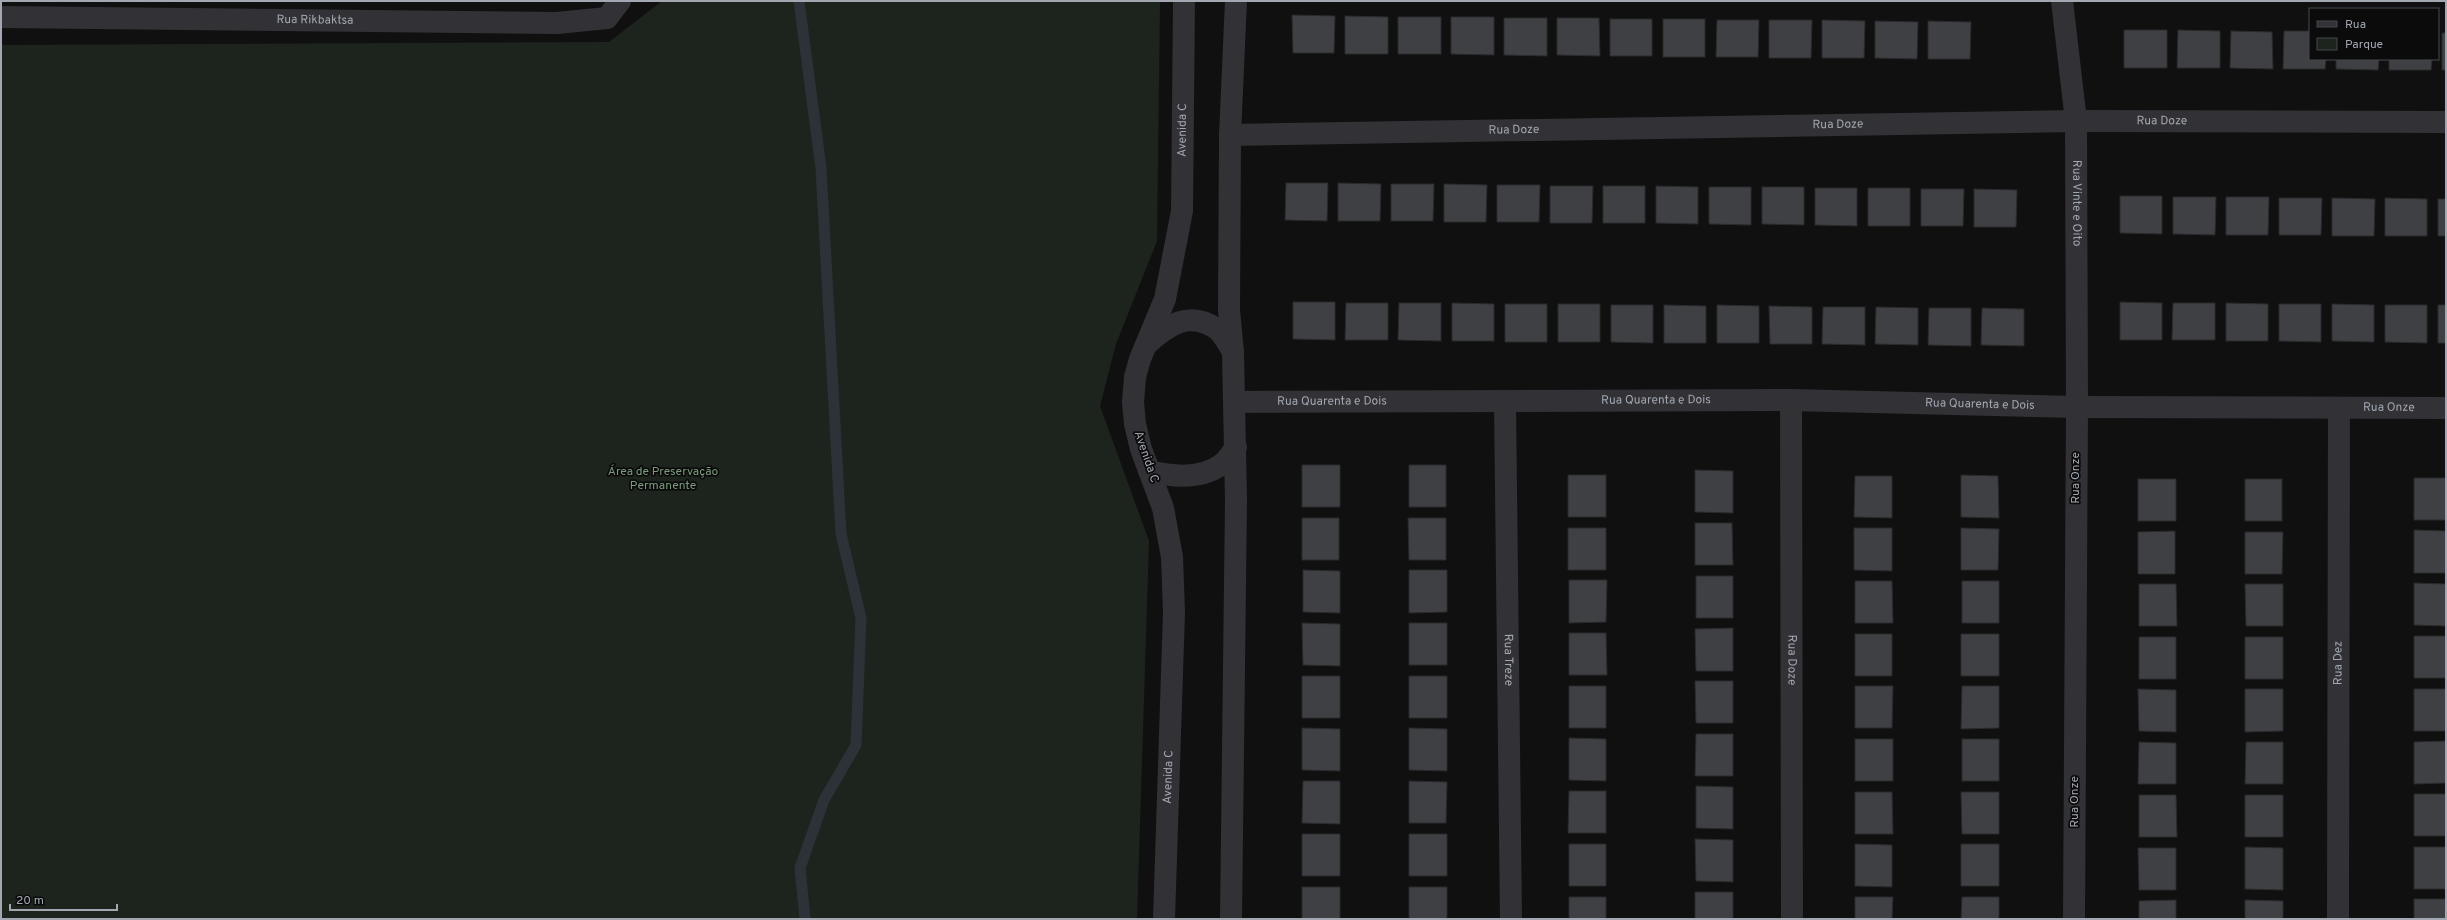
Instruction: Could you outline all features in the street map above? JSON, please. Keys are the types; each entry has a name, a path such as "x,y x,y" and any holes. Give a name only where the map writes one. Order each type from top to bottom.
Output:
{"street":[{"name":"Rua Rikbaktsa","path":"1,17 557,22 607,18 620,1"},
{"name":"Avenida C","path":"1164,919 1174,612 1172,557 1163,508 1135,424 1133,402 1135,377 1145,346 1165,299 1182,210 1184,1"},
{"path":"1231,919 1236,447 1233,352 1229,310 1230,135 1236,1"},
{"name":"Rua Vinte e Oito","path":"2062,1 2076,121 2077,407"},
{"name":"Rua Doze","path":"1230,135 2076,121 2446,122"},
{"path":"1145,346 1168,326 1185,320 1202,322 1218,330 1233,352"},
{"name":"Rua Doze","path":"1791,400 1792,919"},
{"name":"Rua Quarenta e Dois","path":"1235,402 1791,400 2077,407"},
{"name":"Rua Treze","path":"1505,402 1510,919"},
{"name":"Rua Onze","path":"2074,919 2077,407 2446,408"},
{"name":"Rua Dez","path":"2338,919 2340,408"},
{"path":"1150,471 1170,476 1189,476 1208,472 1223,464 1236,447"}],"green space":[{"name":"Área de Preservação Permanente","path":"662,1 1160,1 1157,241 1116,344 1100,406 1149,541 1137,919 1,919 1,45 609,42"}],"building":[{"path":"1292,15 1335,16 1334,53 1293,53"},
{"path":"1345,16 1388,17 1388,54 1345,54"},
{"path":"1398,17 1441,17 1441,54 1398,54"},
{"path":"1451,17 1494,17 1494,55 1451,54"},
{"path":"1504,18 1547,18 1547,56 1504,55"},
{"path":"1557,18 1599,18 1600,56 1557,55"},
{"path":"1610,19 1652,19 1652,56 1610,56"},
{"path":"1663,19 1705,19 1705,57 1663,57"},
{"path":"1717,20 1759,20 1758,57 1716,57"},
{"path":"1769,20 1812,20 1811,58 1769,58"},
{"path":"1822,20 1865,21 1864,58 1822,58"},
{"path":"1875,21 1918,22 1917,59 1875,58"},
{"path":"1928,21 1971,22 1970,59 1928,59"},
{"path":"2124,30 2167,30 2167,68 2124,68"},
{"path":"2178,30 2220,31 2220,68 2177,68"},
{"path":"2231,31 2272,32 2273,69 2230,68"},
{"path":"2284,31 2309,31 2309,60 2326,60 2325,69 2283,69"},
{"path":"2442,33 2446,33 2446,70 2442,70"},
{"path":"2336,60 2379,60 2378,70 2336,69"},
{"path":"2389,60 2432,60 2431,70 2389,70"},
{"path":"1286,183 1328,183 1327,221 1285,220"},
{"path":"1338,183 1381,184 1380,221 1338,221"},
{"path":"1391,184 1434,184 1433,221 1391,221"},
{"path":"1444,184 1487,185 1486,222 1444,222"},
{"path":"1497,185 1540,185 1539,222 1497,222"},
{"path":"1550,186 1593,186 1592,223 1550,223"},
{"path":"1603,186 1645,186 1645,223 1603,223"},
{"path":"1656,186 1698,187 1698,224 1656,223"},
{"path":"1709,187 1751,187 1751,225 1709,224"},
{"path":"1762,187 1804,187 1804,225 1762,224"},
{"path":"1815,188 1857,188 1857,226 1815,225"},
{"path":"1868,188 1910,188 1910,226 1868,226"},
{"path":"1921,189 1964,189 1963,226 1921,226"},
{"path":"1974,189 2017,190 2016,227 1974,227"},
{"path":"2120,196 2162,196 2162,234 2120,233"},
{"path":"2173,197 2216,197 2215,235 2173,234"},
{"path":"2226,197 2269,197 2268,235 2226,235"},
{"path":"2279,198 2322,198 2321,235 2279,235"},
{"path":"2332,198 2375,199 2374,236 2332,236"},
{"path":"2385,198 2427,199 2427,236 2385,236"},
{"path":"2438,199 2446,199 2446,236 2438,236"},
{"path":"1293,302 1335,302 1335,340 1293,339"},
{"path":"2120,302 2162,303 2162,340 2120,340"},
{"path":"1346,303 1388,303 1388,340 1345,340"},
{"path":"1399,303 1441,303 1441,341 1398,340"},
{"path":"1452,303 1494,304 1494,341 1452,341"},
{"path":"2173,303 2215,303 2215,340 2172,340"},
{"path":"2226,303 2268,304 2268,341 2226,341"},
{"path":"1505,304 1547,304 1547,342 1505,342"},
{"path":"1558,304 1600,304 1600,342 1558,342"},
{"path":"2279,304 2321,304 2321,342 2279,341"},
{"path":"2332,304 2374,305 2374,342 2332,341"},
{"path":"1611,305 1653,305 1653,343 1611,342"},
{"path":"1664,305 1706,306 1706,343 1664,343"},
{"path":"1717,305 1759,306 1759,343 1717,343"},
{"path":"2385,305 2427,305 2427,343 2385,342"},
{"path":"2438,305 2446,305 2446,343 2438,343"},
{"path":"1769,306 1812,307 1812,344 1770,344"},
{"path":"1823,307 1865,307 1865,345 1822,344"},
{"path":"1876,307 1918,308 1918,345 1875,344"},
{"path":"1929,308 1971,308 1971,346 1928,345"},
{"path":"1982,308 2024,309 2024,346 1981,345"},
{"path":"1302,465 1340,465 1340,507 1302,507"},
{"path":"1409,465 1446,465 1446,507 1409,507"},
{"path":"1695,470 1733,471 1733,513 1695,512"},
{"path":"1568,475 1606,475 1606,517 1568,517"},
{"path":"1961,475 1998,476 1999,518 1961,517"},
{"path":"1855,476 1892,476 1892,518 1854,517"},
{"path":"2414,478 2446,478 2446,520 2414,520"},
{"path":"2138,479 2176,479 2176,521 2138,521"},
{"path":"2245,479 2282,479 2282,521 2245,521"},
{"path":"1302,518 1339,518 1339,560 1302,560"},
{"path":"1408,518 1446,518 1446,560 1409,560"},
{"path":"1695,523 1732,523 1733,565 1695,565"},
{"path":"1568,528 1606,528 1606,570 1568,570"},
{"path":"1854,528 1892,528 1892,571 1854,570"},
{"path":"1961,528 1999,529 1998,570 1961,570"},
{"path":"2414,530 2446,531 2446,573 2414,573"},
{"path":"2175,531 2175,574 2138,574 2138,532"},
{"path":"2245,532 2283,532 2282,574 2245,574"},
{"path":"1303,570 1340,571 1340,613 1303,612"},
{"path":"1409,570 1447,570 1447,612 1409,613"},
{"path":"1696,576 1733,576 1733,618 1696,618"},
{"path":"1569,580 1607,580 1606,622 1569,623"},
{"path":"1855,581 1892,581 1893,623 1855,623"},
{"path":"1962,581 1999,581 1999,623 1962,623"},
{"path":"2414,583 2446,584 2446,626 2414,625"},
{"path":"2139,584 2176,584 2177,626 2139,626"},
{"path":"2245,584 2283,584 2283,626 2246,626"},
{"path":"1302,623 1340,624 1340,666 1303,665"},
{"path":"1409,623 1447,623 1447,665 1409,665"},
{"path":"1733,628 1733,671 1696,671 1695,629"},
{"path":"1569,633 1606,633 1607,675 1569,675"},
{"path":"1855,634 1892,634 1892,676 1855,676"},
{"path":"1961,634 1999,634 1999,676 1961,676"},
{"path":"2414,636 2446,636 2446,678 2414,678"},
{"path":"2139,637 2176,637 2176,679 2139,679"},
{"path":"2245,637 2283,637 2283,679 2245,679"},
{"path":"1302,676 1340,676 1340,718 1302,718"},
{"path":"1409,676 1447,676 1447,718 1409,718"},
{"path":"1695,681 1733,681 1733,723 1696,723"},
{"path":"1569,686 1606,686 1606,728 1569,728"},
{"path":"1855,686 1893,686 1892,728 1855,728"},
{"path":"1962,686 1999,686 1999,728 1961,729"},
{"path":"2138,689 2176,690 2176,732 2139,731"},
{"path":"2245,689 2283,689 2283,731 2245,732"},
{"path":"2414,689 2446,689 2446,731 2414,731"},
{"path":"1302,728 1340,729 1340,771 1302,770"},
{"path":"1409,728 1447,729 1447,771 1409,770"},
{"path":"1696,734 1733,734 1733,776 1695,776"},
{"path":"1569,738 1606,739 1606,781 1569,780"},
{"path":"1855,739 1893,739 1893,781 1855,781"},
{"path":"1962,739 1999,739 1999,781 1962,781"},
{"path":"2446,741 2446,783 2414,784 2414,742"},
{"path":"2139,742 2176,743 2176,784 2138,784"},
{"path":"2246,742 2283,742 2283,784 2245,784"},
{"path":"1303,781 1340,781 1340,824 1302,823"},
{"path":"1409,781 1447,782 1446,823 1409,823"},
{"path":"1696,786 1733,787 1733,829 1696,828"},
{"path":"1569,791 1606,791 1606,833 1568,833"},
{"path":"1855,792 1892,792 1893,834 1855,834"},
{"path":"1961,792 1999,792 1999,834 1962,834"},
{"path":"2414,794 2446,794 2446,836 2414,836"},
{"path":"2139,795 2176,795 2177,837 2139,837"},
{"path":"2245,795 2283,795 2283,837 2245,837"},
{"path":"1302,834 1340,834 1340,876 1302,876"},
{"path":"1409,834 1447,834 1447,876 1409,876"},
{"path":"1695,839 1733,840 1733,882 1696,881"},
{"path":"1569,844 1606,844 1606,886 1569,886"},
{"path":"1855,844 1892,845 1892,887 1855,886"},
{"path":"1961,844 1999,844 1999,886 1961,886"},
{"path":"2245,847 2283,848 2283,890 2245,889"},
{"path":"2414,847 2446,847 2446,889 2414,889"},
{"path":"2138,848 2176,848 2176,890 2139,890"},
{"path":"1302,887 1340,887 1340,919 1302,919"},
{"path":"1409,887 1447,887 1447,919 1409,919"},
{"path":"1695,892 1733,892 1733,919 1695,919"},
{"path":"1569,897 1606,897 1606,919 1569,919"},
{"path":"1855,897 1893,897 1892,919 1855,919"},
{"path":"1962,897 1999,897 1999,919 1961,919"},
{"path":"2414,899 2446,899 2446,919 2414,919"},
{"path":"2176,900 2176,919 2139,919 2139,901"},
{"path":"2245,900 2283,901 2283,919 2245,919"}],"waterway":[{"path":"799,1 821,168 841,534 861,618 856,745 824,800 800,868 805,919"}]}
